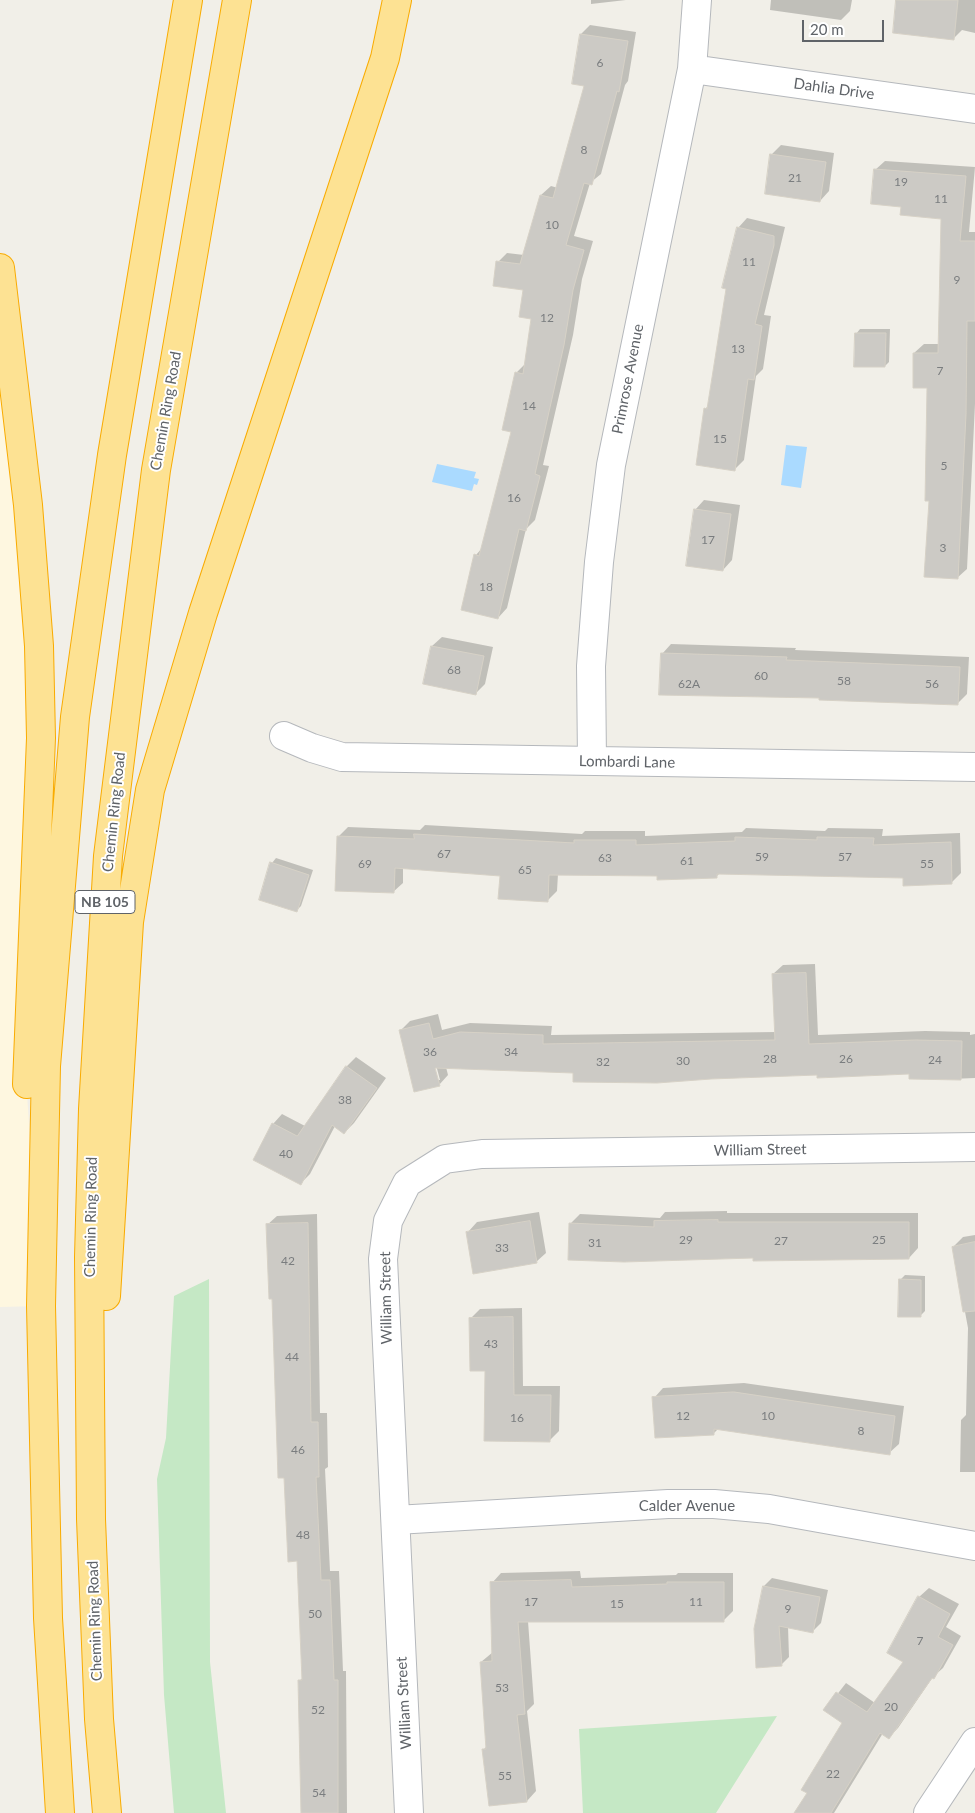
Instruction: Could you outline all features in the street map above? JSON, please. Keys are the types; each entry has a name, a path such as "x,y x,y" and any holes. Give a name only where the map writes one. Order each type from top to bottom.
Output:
{"highway":[{"name":"NB 105","path":"60,1813 48,1618 41,1306 46,1066 74,717 113,446 188,0"},
{"name":"Chemin Ring Road","path":"107,1813 99,1719 91,1519 90,1208 93,1099 108,856 156,470 237,0"},
{"path":"91,1519 129,922 150,790 203,613 384,58 397,0"},
{"path":"0,268 28,505 39,646 41,738 27,1094 41,1306"}],"street":[{"name":"Primrose Avenue","path":"592,761 591,666 599,562 611,465 692,69 696,0"},
{"name":"Dahlia Drive","path":"692,69 975,108"},
{"name":"Lombardi Lane","path":"284,736 312,748 342,757 975,767"},
{"name":"William Street","path":"409,1813 383,1259 388,1221 407,1183 445,1159 482,1154 975,1148"},
{"name":"Calder Avenue","path":"396,1520 668,1504 714,1504 769,1509 975,1546"},
{"path":"928,1813 975,1742"}],"shaded area":[{"path":"0,268 28,505 27,1094 41,1306 0,1307"}],"green space":[{"path":"209,1279 210,1662 226,1813 174,1813 164,1695 157,1479 166,1438 174,1296"},
{"path":"777,1716 716,1813 583,1813 579,1729"}],"water":[{"path":"786,445 807,447 801,488 781,485"},
{"path":"437,464 476,472 474,478 479,479 477,485 474,484 472,491 432,482"}],"building":[{"path":"896,0 958,0 954,40 893,33"},
{"path":"580,34 628,41 619,92 617,91 592,185 584,183 566,245 584,250 573,290 564,345 535,474 540,476 526,531 519,529 498,619 461,610 474,554 479,556 511,432 502,430 515,372 523,374 531,319 519,317 523,290 493,286 496,261 520,264 540,195 553,198 584,86 572,84"},
{"path":"770,154 826,162 820,202 765,194"},
{"path":"874,169 966,176 960,241 975,241 975,321 967,321 966,414 958,579 924,577 929,501 925,501 927,388 913,388 913,353 938,353 941,219 900,215 901,207 871,204"},
{"path":"737,227 774,236 774,245 755,324 762,326 754,380 748,379 735,471 696,465 704,408 707,409 726,289 722,288"},
{"path":"855,333 886,333 885,367 854,367"},
{"path":"694,509 731,514 723,571 686,566"},
{"path":"431,646 484,656 476,695 423,684"},
{"path":"661,653 787,657 786,660 960,667 958,705 819,700 819,698 659,695"},
{"path":"414,834 574,843 574,840 636,840 636,845 735,841 735,837 817,840 817,837 874,838 873,845 951,842 952,884 903,886 903,878 717,874 717,878 657,880 657,876 549,875 548,902 498,899 500,876 395,868 394,893 335,891 337,836 414,839"},
{"path":"270,862 309,875 297,912 259,900"},
{"path":"806,973 809,1044 915,1040 962,1041 961,1080 909,1079 909,1074 817,1078 817,1075 657,1083 573,1082 573,1073 435,1068 440,1086 414,1092 399,1030 429,1023 433,1039 460,1032 543,1035 543,1044 775,1040 772,974"},
{"path":"346,1066 377,1088 344,1134 332,1125 301,1185 253,1160 272,1123 297,1136"},
{"path":"718,1220 718,1222 909,1222 909,1259 753,1261 753,1258 624,1262 568,1260 569,1223 654,1227 654,1221"},
{"path":"530,1221 537,1263 473,1274 466,1232"},
{"path":"308,1223 311,1422 318,1422 319,1477 316,1477 321,1580 330,1580 334,1680 338,1680 338,1813 301,1813 298,1680 302,1680 297,1561 288,1562 284,1478 278,1478 272,1299 269,1299 266,1224"},
{"path":"975,1242 975,1311 963,1312 952,1247"},
{"path":"899,1279 921,1280 921,1317 898,1317"},
{"path":"513,1317 514,1395 551,1395 550,1442 484,1441 485,1371 470,1371 469,1318"},
{"path":"734,1392 895,1416 890,1455 714,1429 714,1435 655,1438 652,1397"},
{"path":"571,1580 572,1587 667,1584 667,1582 724,1582 724,1622 518,1622 525,1714 517,1715 527,1802 489,1806 482,1749 486,1749 480,1662 492,1661 490,1582"},
{"path":"763,1586 820,1597 813,1633 779,1626 782,1666 756,1668 754,1629"},
{"path":"918,1596 950,1614 938,1637 953,1645 934,1679 932,1678 889,1739 880,1733 831,1813 794,1813 807,1793 801,1790 842,1723 823,1710 836,1692 867,1712 903,1662 887,1653"}]}
